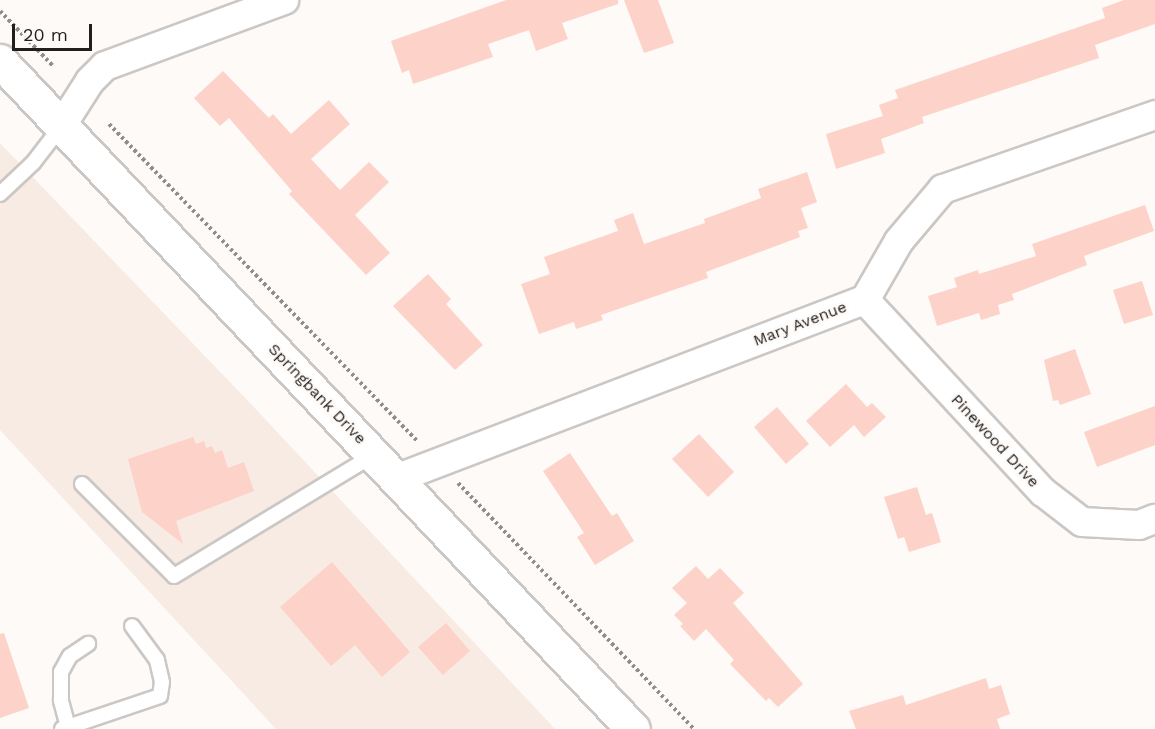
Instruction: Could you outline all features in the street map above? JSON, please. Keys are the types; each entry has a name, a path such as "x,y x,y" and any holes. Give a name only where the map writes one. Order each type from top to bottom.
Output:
{"main road":[{"name":"Springbank Drive","path":"0,61 60,128 398,478 633,729"}],"street":[{"path":"60,128 90,81 105,66 284,0"},
{"name":"Mary Avenue","path":"398,478 865,300 899,241 943,189 1155,115"},
{"name":"Pinewood Drive","path":"865,300 1043,492 1082,522 1139,525 1155,519"}],"lane":[{"path":"0,194 33,163 60,128"},
{"path":"82,484 174,576 375,454"},
{"path":"88,644 70,656 61,672 61,700 65,728 160,696 162,682 157,660 132,626"}],"path":[{"path":"0,11 54,67"},
{"path":"109,124 694,729"}],"shaded area":[{"path":"0,143 251,404 555,729 276,729 0,430"}],"building":[{"path":"506,0 618,0 618,4 562,23 568,39 536,51 529,30 488,44 493,57 413,84 409,70 402,73 391,41"},
{"path":"624,0 658,0 674,43 644,53"},
{"path":"1124,0 1155,0 1155,24 1095,45 1099,58 922,117 924,123 881,139 885,153 836,169 826,134 883,116 879,105 898,98 895,90 1105,18 1102,8"},
{"path":"223,71 269,118 273,114 291,134 329,100 350,124 311,159 340,190 369,162 389,182 355,215 390,253 366,275 289,194 292,191 229,118 220,126 194,98"},
{"path":"807,172 817,202 801,208 808,228 798,231 800,237 706,272 708,278 601,315 603,320 576,329 574,322 539,334 521,284 550,274 544,257 618,231 614,220 633,213 644,244 705,223 704,219 761,198 758,189"},
{"path":"1145,205 1154,231 1084,256 1087,265 1012,294 1014,300 998,305 1000,314 981,320 979,313 937,326 928,296 957,287 954,278 978,270 979,274 1036,256 1032,244"},
{"path":"428,274 451,299 446,304 483,345 455,370 393,306"},
{"path":"1142,281 1153,315 1124,324 1113,290"},
{"path":"1075,349 1091,394 1060,405 1058,400 1053,401 1044,360"},
{"path":"846,384 867,407 872,403 886,417 864,437 854,425 830,447 806,421"},
{"path":"1155,406 1155,445 1097,467 1084,432"},
{"path":"777,407 809,444 786,464 754,427"},
{"path":"699,434 734,472 708,497 672,459"},
{"path":"193,437 196,444 204,441 206,448 212,446 215,453 222,450 228,468 244,462 254,491 176,521 183,544 142,512 128,459"},
{"path":"570,453 612,516 617,513 634,541 595,565 577,537 584,533 543,471"},
{"path":"917,487 926,515 932,513 941,542 909,552 904,537 898,539 884,497"},
{"path":"332,562 410,652 382,677 355,645 331,666 280,607"},
{"path":"696,566 708,579 720,568 744,593 733,603 803,684 778,707 769,698 766,701 730,664 734,660 706,629 694,641 680,626 683,624 674,615 687,603 672,588"},
{"path":"446,623 470,651 443,675 418,647"},
{"path":"4,633 29,708 0,718 0,634"},
{"path":"986,678 989,689 1001,685 1010,714 997,719 1000,729 856,729 849,711 903,695 906,705"}]}
